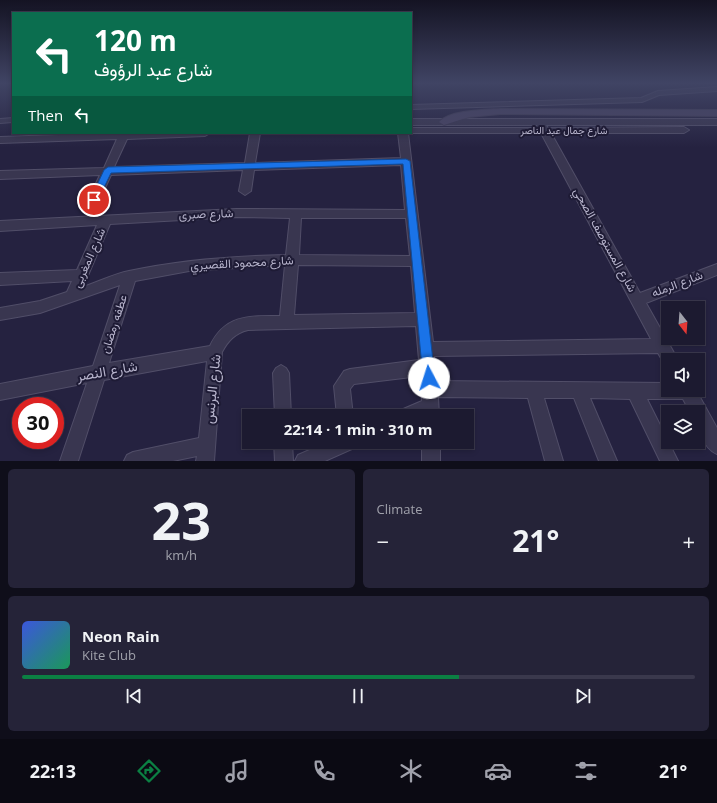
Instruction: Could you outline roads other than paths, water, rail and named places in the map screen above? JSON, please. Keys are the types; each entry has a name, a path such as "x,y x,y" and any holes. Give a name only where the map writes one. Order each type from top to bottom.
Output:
{"main road":[{"path":"444,122 455,117 469,114 520,112 717,113"}],"street":[{"name":"شارع جمال عبد الناصر","path":"412,122 717,130"},
{"name":"شارع جمال عبد الناصر","path":"412,131 542,125 717,122"},
{"name":"شارع المستوصف الصحي","path":"542,125 666,353"},
{"path":"0,132 12,131"},
{"path":"0,140 164,134"},
{"path":"245,192 255,134"},
{"path":"403,134 428,367 430,409"},
{"path":"94,200 124,135"},
{"path":"0,175 108,170 406,161"},
{"name":"شارع صبرى","path":"0,226 222,214 412,214"},
{"path":"296,214 286,322 423,319"},
{"name":"شارع المغربى","path":"72,296 106,220"},
{"name":"شارع محمود القصيري","path":"0,314 40,308 130,276 203,264 292,260 417,261"},
{"name":"شارع الرمله","path":"638,300 717,269"},
{"path":"0,279 81,275"},
{"name":"عطفه رمضان","path":"69,461 130,276"},
{"name":"شارع البرنس","path":"206,453 215,352 226,333 236,326 248,323 286,322"},
{"path":"426,349 663,346"},
{"name":"شارع النصر","path":"0,392 98,372 215,352"},
{"path":"344,409 342,392 345,381 355,376 428,367"},
{"path":"281,373 283,409"},
{"path":"430,389 661,390"},
{"path":"534,390 554,461"},
{"path":"579,390 608,461"},
{"path":"635,391 669,461"},
{"path":"691,397 717,445"},
{"path":"283,449 284,461"},
{"path":"304,461 332,449"},
{"path":"431,449 431,461"},
{"path":"133,461 206,453"}],"lane":[{"path":"412,107 493,105"},
{"path":"0,121 12,120"}]}
